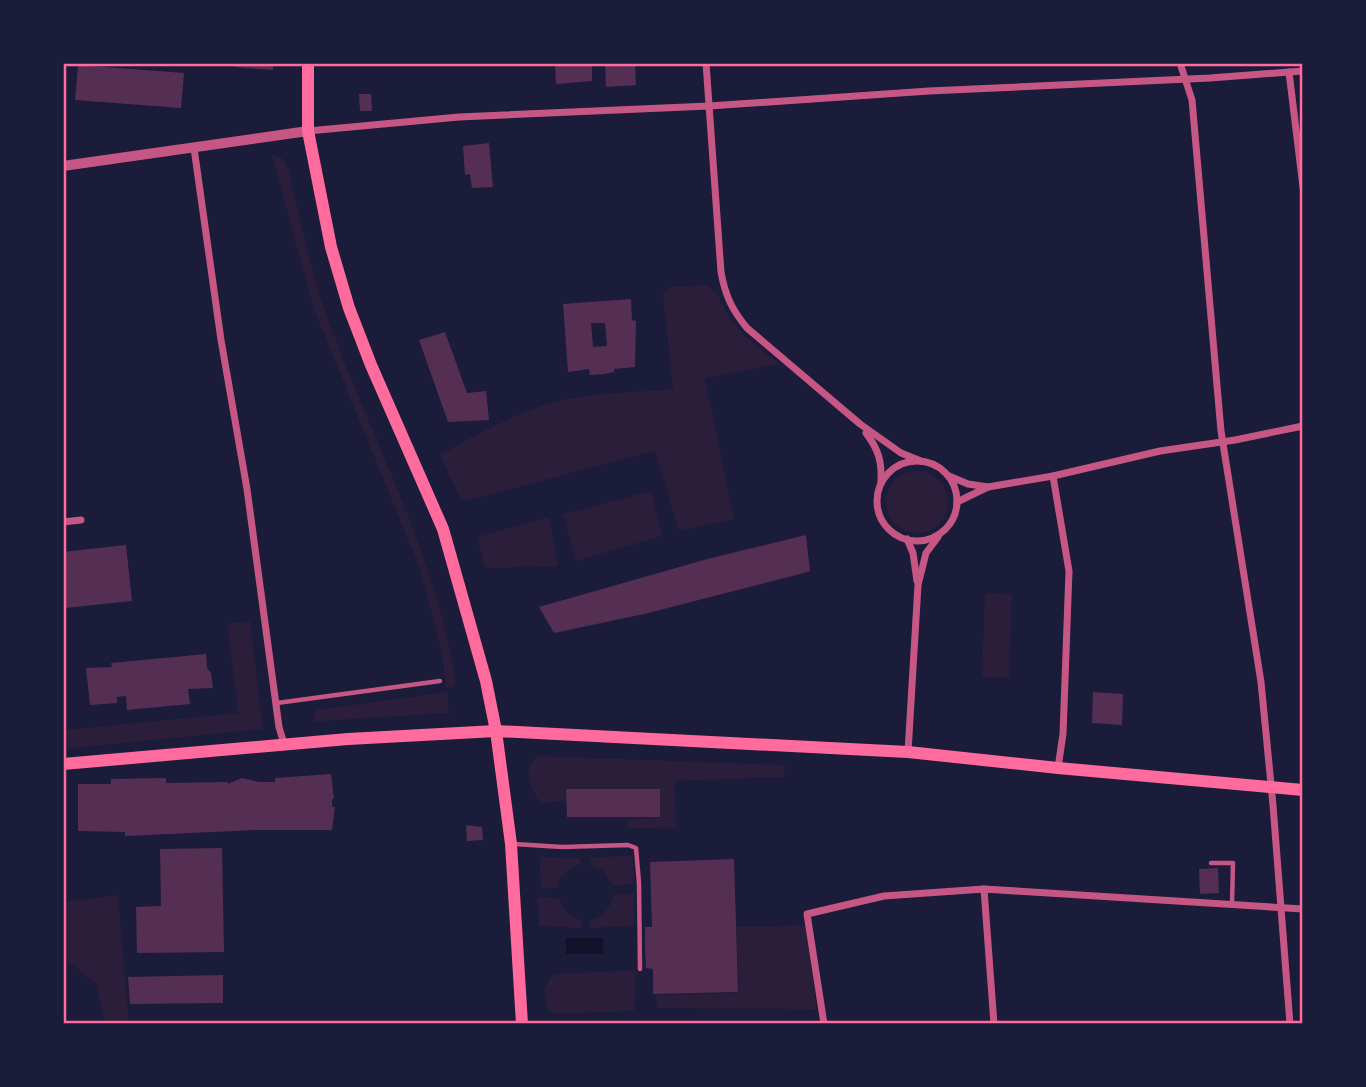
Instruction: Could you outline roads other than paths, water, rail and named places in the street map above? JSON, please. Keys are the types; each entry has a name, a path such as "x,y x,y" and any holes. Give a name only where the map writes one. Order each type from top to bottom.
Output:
{"main road":[{"path":"308,63 308,131 321,209 346,296 372,365 443,529 482,669 496,731 511,844 522,1024"},
{"path":"63,764 284,744 461,731 496,731 908,752 1303,790"}],"street":[{"path":"706,63 721,272 728,300 747,328 860,424 901,453 941,468 948,475 957,493 951,523 926,553 918,585 908,752"},
{"path":"1180,63 1193,111 1216,388 1261,682 1290,1024"},
{"path":"63,166 308,131 459,117 709,106 929,91 1186,80 1303,71"},
{"path":"1289,72 1303,187"},
{"path":"194,148 221,340 247,489 279,727 284,744"},
{"path":"860,424 877,447 881,460 877,506 881,517 896,535 907,539 927,540 940,534"},
{"path":"957,502 988,487 1053,476 1160,451 1303,426"},
{"path":"881,483 894,468 911,461 921,461"},
{"path":"948,475 968,484 988,487"},
{"path":"1053,476 1069,571 1063,734 1058,768"},
{"path":"63,522 81,520"},
{"path":"907,539 918,585"},
{"path":"824,1024 807,914 884,896 984,889 1303,909"},
{"path":"984,889 994,1024"}],"lane":[{"path":"277,703 440,681"},
{"path":"511,844 562,847 628,845 636,848 640,969"},
{"path":"1211,863 1233,863 1232,905"}]}
